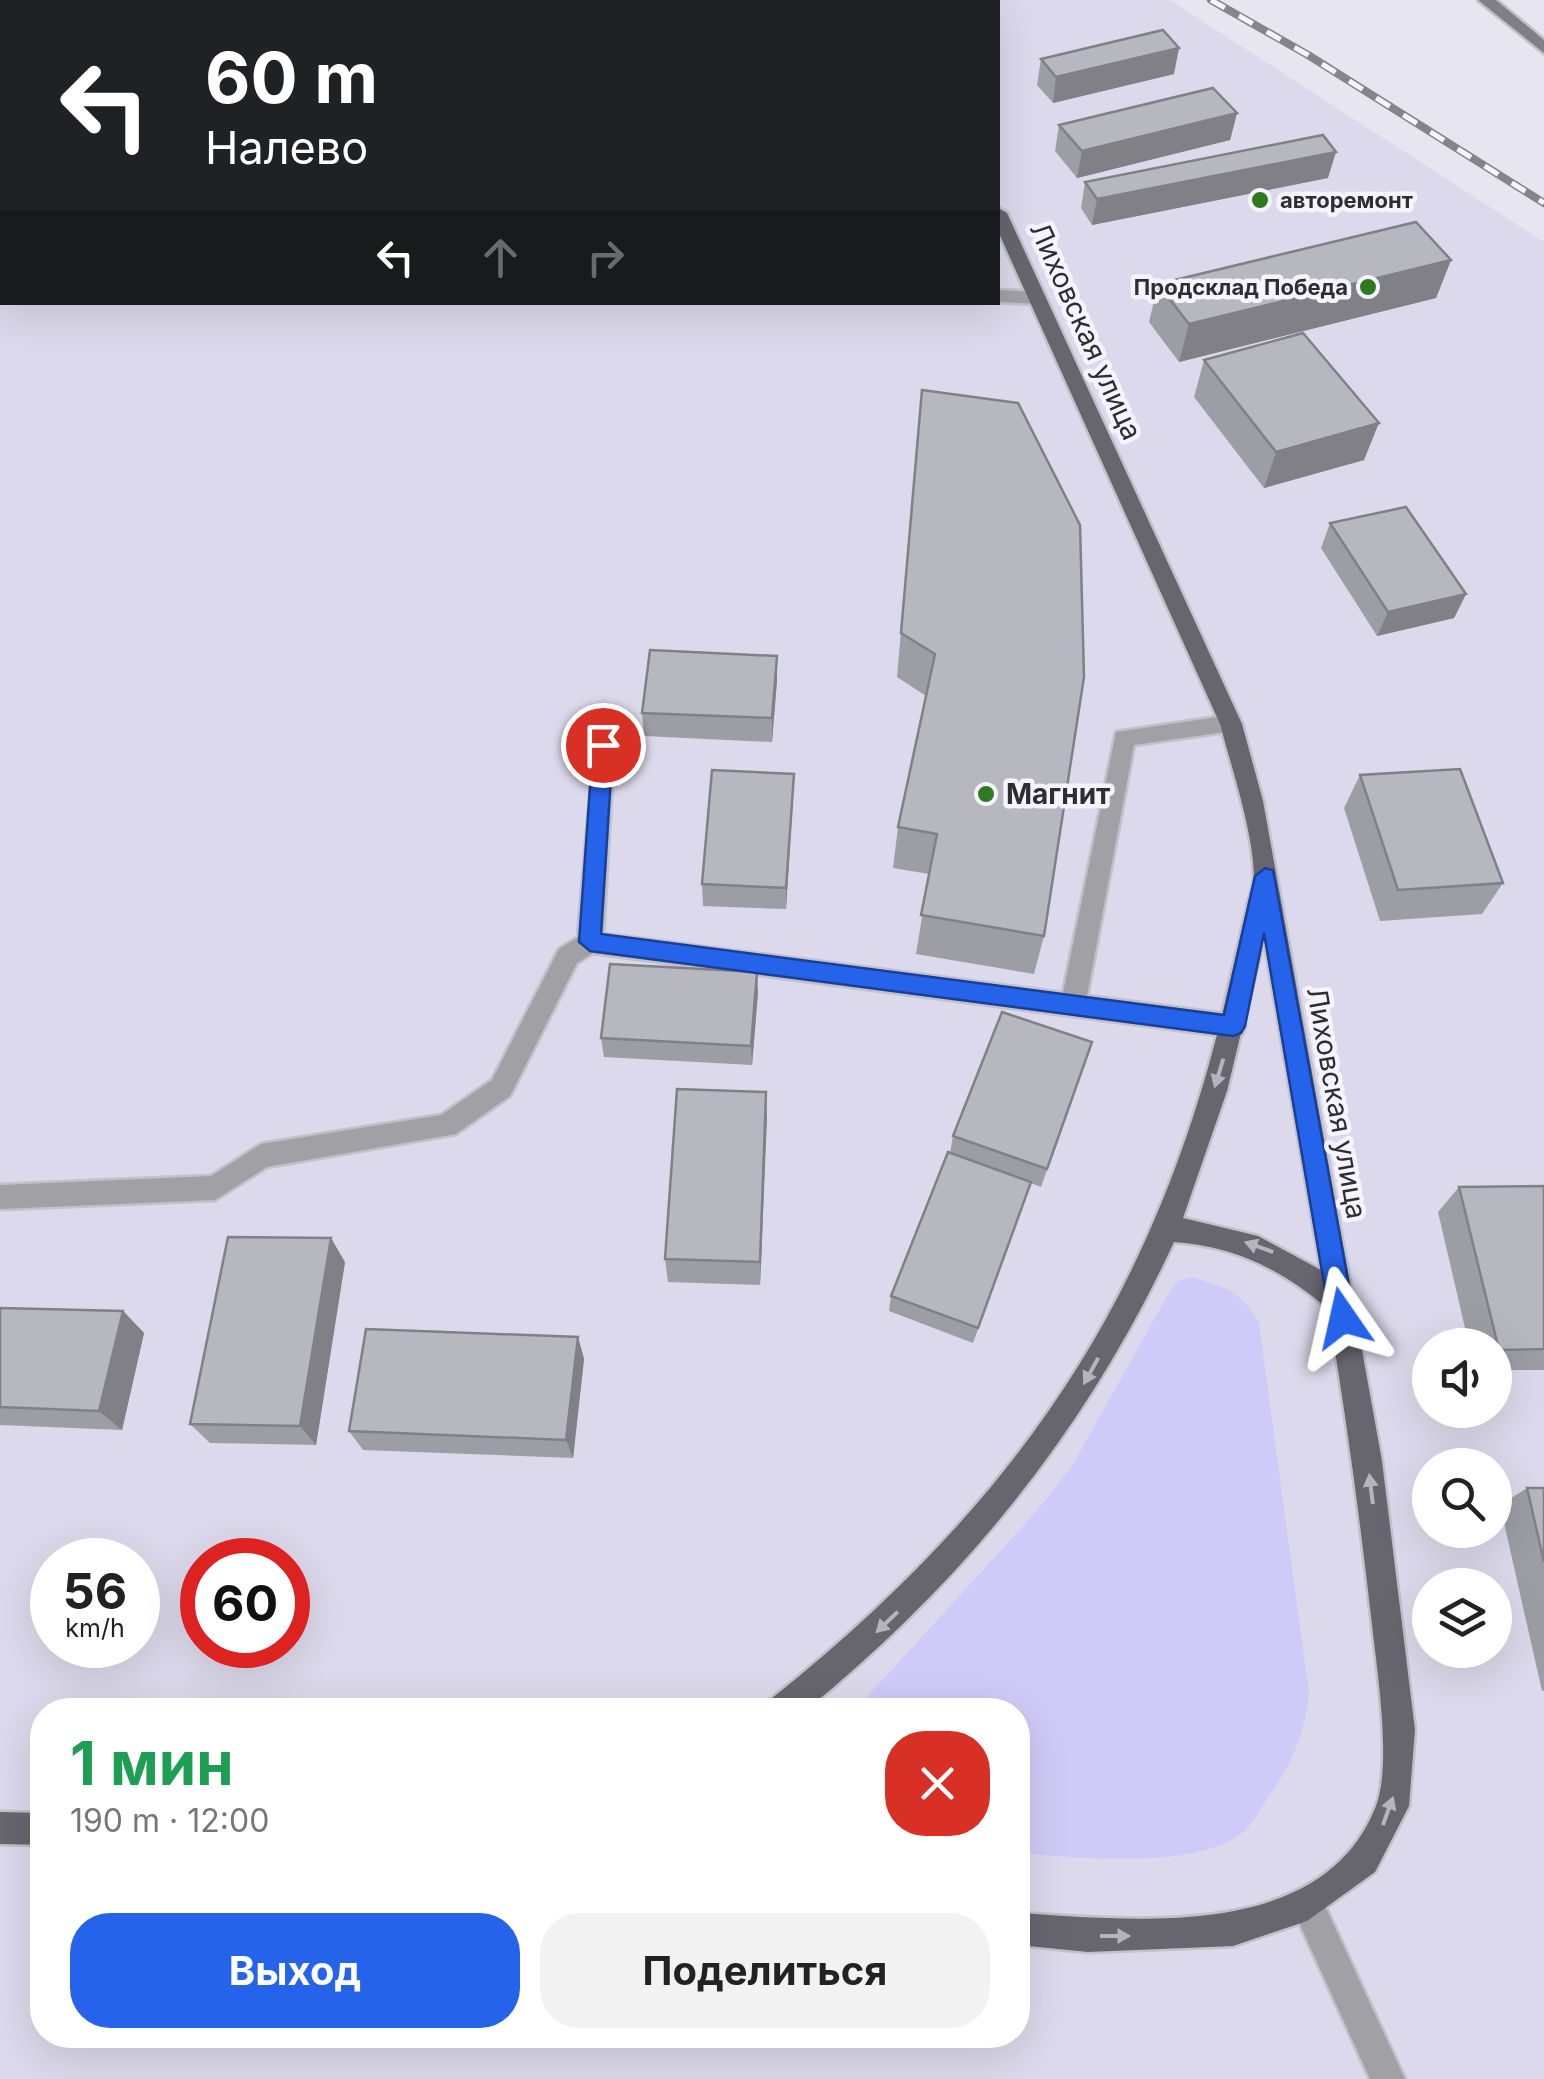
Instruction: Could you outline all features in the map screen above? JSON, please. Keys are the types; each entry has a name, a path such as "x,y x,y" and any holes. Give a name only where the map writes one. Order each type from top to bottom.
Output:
{"main road":[{"path":"1486,0 1544,48"},
{"name":"Лиховская улица","path":"1000,217 1231,724 1252,801 1368,1461 1399,1730 1392,1806 1386,1820 1364,1861 1308,1905 1234,1930 1088,1936 1030,1929"},
{"path":"798,1698 844,1664 958,1552 1052,1436 1135,1290 1193,1159 1233,1026 1265,876"},
{"path":"1164,1230 1192,1230 1269,1249 1306,1271 1339,1300"},
{"path":"0,1828 30,1829"}],"lane":[{"path":"1000,296 1036,298"},
{"path":"1073,1007 1124,738 1231,724"},
{"path":"590,942 603,745"},
{"path":"0,1197 215,1188 261,1156 447,1126 502,1088 568,956 590,942 1233,1026"},
{"path":"1308,1905 1388,2079"}],"shaded area":[{"path":"1000,0 1170,0 1544,242 1544,2079 0,2079 0,305 1000,305"},
{"path":"1192,1277 1232,1292 1259,1323 1309,1694 1301,1734 1286,1770 1252,1822 1238,1836 1216,1847 1190,1854 1131,1859 1030,1854 1030,1698 866,1698 1036,1512 1072,1466 1178,1281"}],"building":[{"path":"1163,30 1179,48 1056,77 1041,59"},
{"path":"1213,88 1237,113 1082,151 1059,125"},
{"path":"1323,135 1336,152 1097,199 1085,182"},
{"path":"1416,222 1451,260 1189,324 1158,284"},
{"path":"1303,333 1379,423 1276,452 1204,360"},
{"path":"922,390 1018,403 1080,525 1084,677 1044,936 921,915 937,834 898,827 935,654 901,633"},
{"path":"1406,507 1466,594 1388,612 1330,523"},
{"path":"650,650 777,656 772,718 642,713"},
{"path":"1460,769 1503,883 1398,890 1360,775"},
{"path":"712,770 794,774 786,888 702,884"},
{"path":"610,964 757,972 751,1046 601,1038"},
{"path":"1002,1012 1092,1042 1047,1169 953,1136"},
{"path":"677,1089 766,1092 760,1262 665,1259"},
{"path":"948,1152 1031,1182 978,1328 891,1296"},
{"path":"1544,1186 1544,1349 1512,1350 1512,1328 1494,1328 1459,1187"},
{"path":"228,1237 331,1238 300,1426 190,1424"},
{"path":"0,1308 123,1311 99,1411 0,1407"},
{"path":"366,1329 578,1337 566,1440 349,1431"},
{"path":"1527,1488 1544,1488 1544,1562"}],"railway":[{"path":"1211,0 1308,55 1544,203"}],"place":[{"name":"авторемонт","path":"1260,200"},
{"name":"Продсклад Победа","path":"1368,287"},
{"name":"Магнит","path":"986,794"}],"route":[{"path":"603,745 590,942 1233,1026 1265,876 1343,1318"}]}
